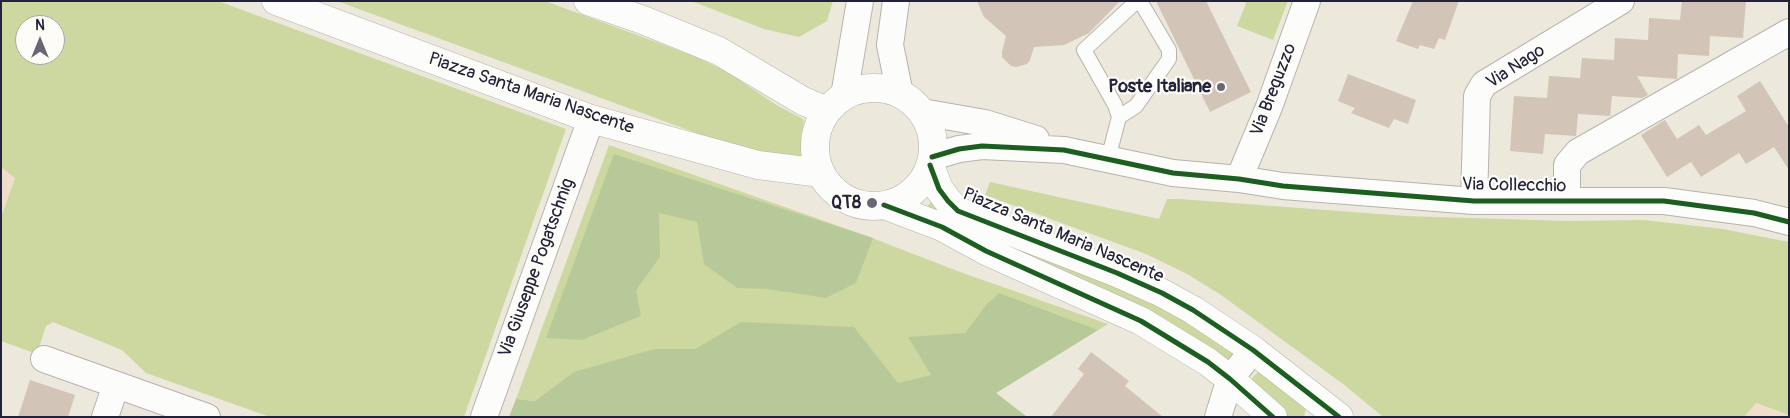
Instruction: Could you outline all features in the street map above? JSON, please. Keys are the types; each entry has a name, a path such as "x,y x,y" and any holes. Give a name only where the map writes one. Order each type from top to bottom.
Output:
{"street":[{"name":"Piazza Santa Maria Nascente","path":"276,1 591,119 758,165 821,173"},
{"path":"588,1 643,20 720,51 803,101 836,103"},
{"path":"836,103 860,1"},
{"path":"896,1 890,45 900,94"},
{"name":"Via Breguzzo","path":"1239,179 1270,107 1307,1"},
{"name":"Via Nago","path":"1474,201 1477,96 1484,84 1621,1"},
{"name":"Via Collecchio","path":"1566,200 1566,165 1578,152 1789,32"},
{"path":"884,205 898,201 910,194 920,184 931,161 933,137 929,124 922,112 900,94 886,89 857,90 836,103 818,128 815,141 815,154 821,173 829,184 844,198 862,204 884,205 942,227 986,251 1141,321 1208,362 1273,417"},
{"path":"922,112 985,122 1064,150"},
{"name":"Via Giuseppe Pogatschnig","path":"484,417 591,119"},
{"path":"931,161 959,148 982,146 1064,150 1173,173 1239,179"},
{"name":"Piazza Santa Maria Nascente","path":"931,161 940,189 958,211 1117,273 1162,293 1193,310 1253,350 1326,413"},
{"name":"Via Collecchio","path":"1239,179 1283,186 1474,201 1664,201 1754,213 1789,222"},
{"path":"1218,417 1223,396 1230,379 1253,350"},
{"path":"44,359 207,417"},
{"path":"105,417 116,385"}],"lane":[{"path":"1108,159 1119,116 1084,50 1139,1 1169,50 1169,59 1136,106 1119,116"}],"shaded area":[{"path":"1,167 15,177 1,217"},
{"path":"1755,403 1789,415 1789,417 1744,417"}],"green space":[{"path":"1,1 218,1 566,129 464,417 270,417 146,373 122,350 53,322 46,326 37,354 1,341 1,217 15,178 1,167"},
{"path":"337,1 545,1 694,56 729,73 778,106 803,119 801,156 761,152 710,138"},
{"path":"691,1 833,1 827,21 799,37 764,29"},
{"path":"1247,1 1288,1 1273,40 1237,26"},
{"path":"609,145 1108,324 996,393 1027,417 692,417 516,399"},
{"path":"614,154 873,238 856,283 826,298 767,289 737,288 704,264 697,222 659,213 660,257 636,290 641,316 582,340 546,338"},
{"path":"990,182 1159,219 1167,199 1180,199 1406,216 1567,221 1644,220 1723,229 1789,242 1789,415 1756,403 1744,417 1383,417 1343,384 1221,295 1189,275 1146,254 985,195"},
{"path":"933,200 1137,289 1236,354 1227,365 960,229 927,207"},
{"path":"999,293 1098,330 996,393 1027,417 509,417 516,399 535,401 574,372 654,349 695,349 741,322 854,327 898,383 931,375 908,337 965,333 987,304"},
{"path":"1258,372 1265,372 1306,409 1304,417 1286,417 1256,392 1252,378"}],"building":[{"path":"977,1 1120,1 1089,33 1064,45 1034,47 1027,64 1016,67 1011,66 1002,57 1006,36 984,17"},
{"path":"1156,1 1206,1 1251,92 1210,112"},
{"path":"1413,1 1459,1 1445,40 1439,38 1434,49 1420,45 1418,49 1396,41"},
{"path":"1682,1 1746,1 1743,38 1710,36 1709,56 1678,54 1677,79 1637,76 1648,95 1642,98 1612,96 1610,116 1578,114 1576,136 1545,134 1543,154 1510,151 1514,96 1547,98 1549,76 1580,78 1582,58 1614,60 1615,38 1648,40 1649,18 1680,20"},
{"path":"1348,74 1416,100 1408,124 1394,119 1389,128 1351,113 1355,108 1338,101"},
{"path":"1760,81 1789,127 1789,170 1774,147 1746,164 1739,153 1701,177 1691,162 1667,177 1641,135 1665,120 1677,139 1699,125 1706,135 1746,111 1737,96"},
{"path":"1091,352 1129,381 1125,386 1163,417 1051,417 1084,374 1078,369"},
{"path":"30,380 75,395 68,417 18,417"}],"cycle path":[{"path":"932,157 959,149 982,146 1064,150 1173,173 1239,179 1283,186 1474,201 1664,201 1754,213 1789,222"},
{"path":"930,165 939,189 958,211 1117,273 1162,293 1193,310 1253,350 1339,417"},
{"path":"884,205 942,227 986,251 1141,321 1208,362 1273,417"}],"place":[{"name":"Poste Italiane","path":"1221,87"},
{"name":"QT8","path":"872,203"}]}
